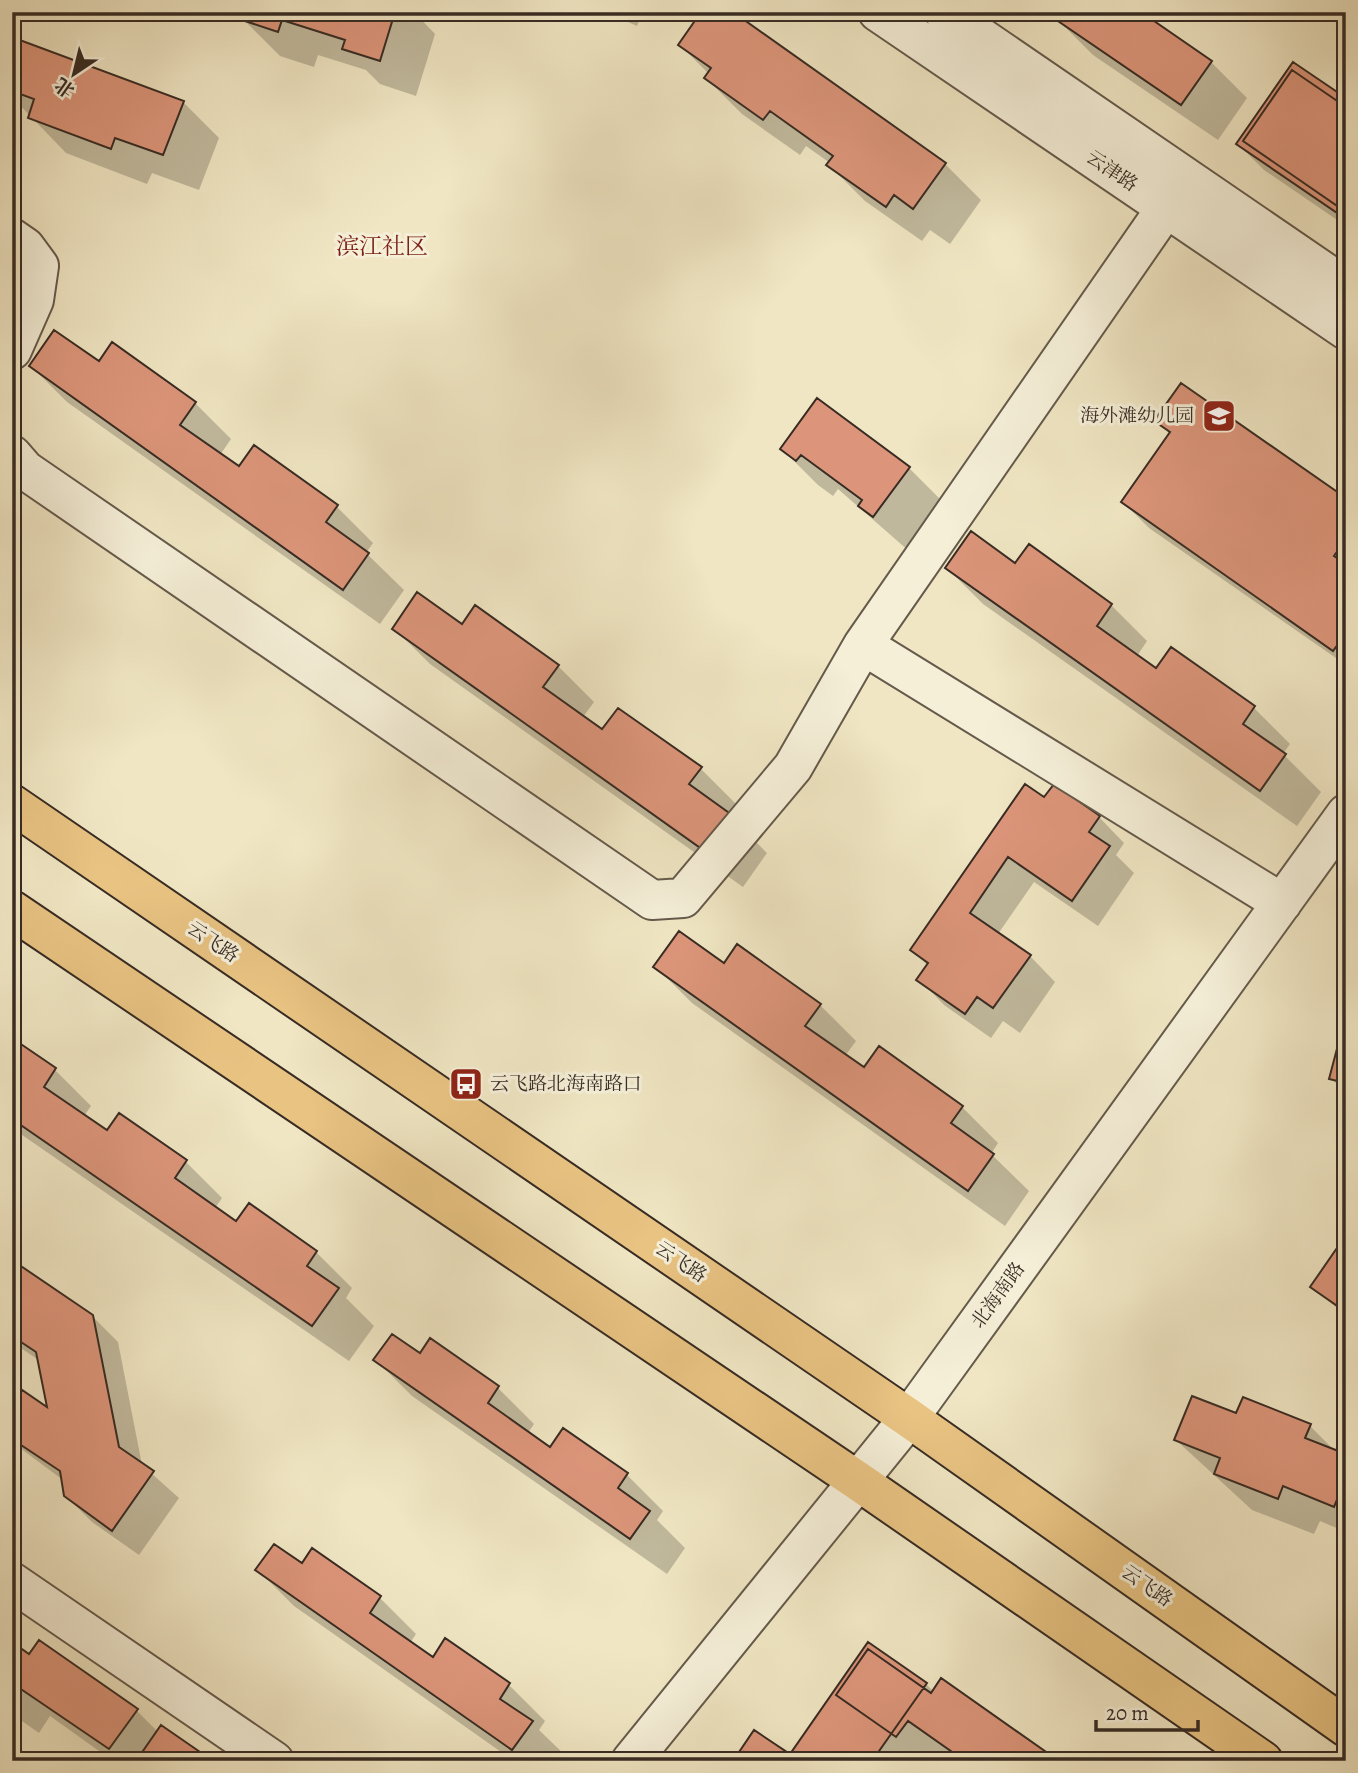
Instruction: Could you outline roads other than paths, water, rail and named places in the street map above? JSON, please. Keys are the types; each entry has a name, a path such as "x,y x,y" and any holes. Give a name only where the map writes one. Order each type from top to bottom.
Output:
{"main road":[{"name":"云飞路","path":"12,804 909,1418 1346,1727"},
{"path":"12,910 858,1481 1263,1761"}],"street":[{"name":"云津路","path":"878,12 1346,330"},
{"name":"云津路","path":"944,12 1346,286"},
{"path":"12,455 25,470 652,900 683,898 793,767 863,645 1166,208"},
{"path":"12,238 25,247 39,266 34,300 12,350"},
{"path":"863,645 1282,903"},
{"name":"北海南路","path":"631,1761 909,1418 1346,814"},
{"path":"12,1582 274,1761"}],"place":[{"name":"海外滩幼儿园","path":"1219,416"},
{"name":"云飞路北海南路口","path":"466,1084"}],"district":[{"name":"滨江社区","path":"382,246"}]}
